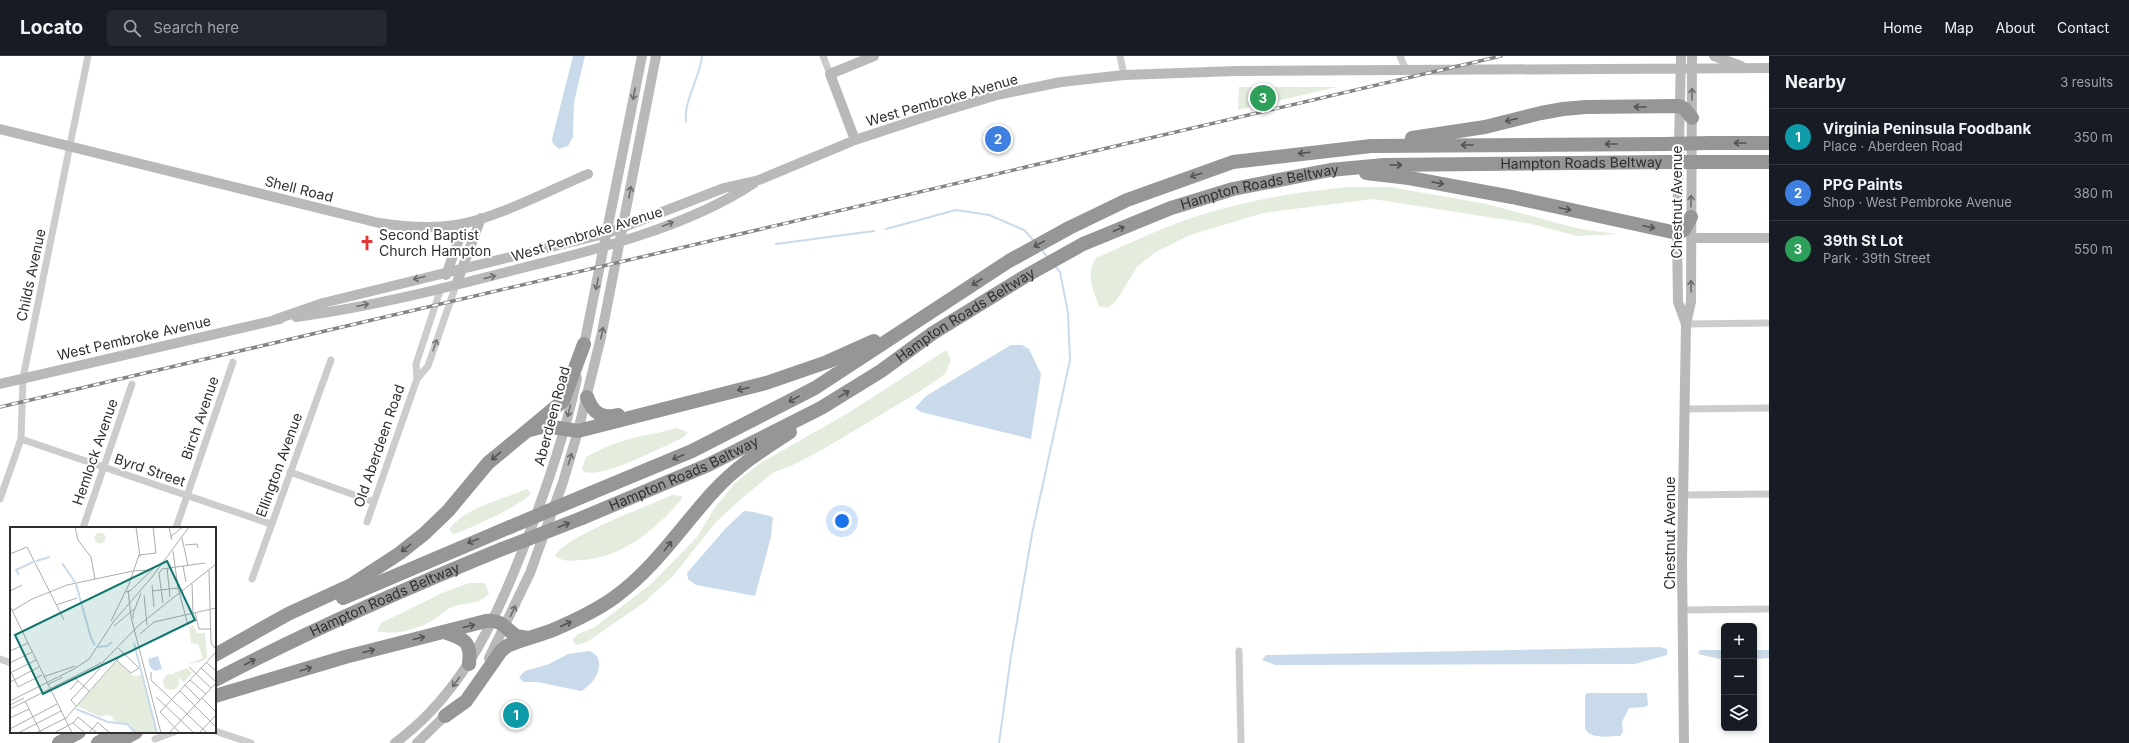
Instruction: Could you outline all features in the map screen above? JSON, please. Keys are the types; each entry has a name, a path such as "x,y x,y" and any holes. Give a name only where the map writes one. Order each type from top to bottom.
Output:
{"highway":[{"path":"1342,149 1477,128 1563,109 1586,107 1679,106 1685,109 1692,118"},
{"name":"Hampton Roads Beltway","path":"216,655 428,560 692,451 769,413 815,388 1009,261 1069,228 1126,200 1233,162 1342,149 1413,145 1769,143"},
{"name":"Hampton Roads Beltway","path":"216,679 270,651 389,596 708,465 821,408 881,371 940,329 1024,277 1083,244 1171,208 1233,189 1330,170 1384,165 1769,162"},
{"path":"1330,170 1409,178 1512,197 1677,233 1684,230 1691,217"},
{"path":"527,431 543,426 572,430 766,383 800,372 910,326"},
{"path":"216,654 288,614 351,585 400,553 424,534 448,510 488,463 566,397 573,370 584,344"},
{"path":"587,397 593,410 605,417 648,407 691,401"},
{"path":"445,716 466,701 503,649 582,617 614,598 638,579 661,555 713,492 732,473 757,453 792,431 821,408"},
{"path":"216,696 345,657 444,632 500,623 516,636 529,638"},
{"path":"444,632 456,636 467,643 470,653 469,664"},
{"path":"59,743 77,733"},
{"path":"98,743 116,733"},
{"path":"116,743 134,733"}],"main road":[{"name":"Aberdeen Road","path":"395,743 428,714 446,694 500,623 530,573 572,430 584,344 608,233 642,56"},
{"name":"Aberdeen Road","path":"417,743 461,698 484,667 500,623 514,572 548,484 587,397 620,241 656,56"},
{"path":"855,140 830,74 874,56"},
{"name":"Chestnut Avenue","path":"1681,56 1677,233 1678,302 1686,324"},
{"name":"Chestnut Avenue","path":"1684,743 1684,495 1686,324 1691,302 1692,56"},
{"path":"1714,56 1749,68"},
{"name":"West Pembroke Avenue","path":"274,320 323,303 447,271 608,233 724,188 759,180 855,140 997,95 1061,82 1124,75 1236,71 1769,68"},
{"name":"Shell Road","path":"0,128 379,223 427,228 465,223 482,218 588,174"},
{"name":"West Pembroke Avenue","path":"0,384 274,320 325,313 456,285 605,246 731,199 759,180"},
{"name":"Old Aberdeen Road","path":"456,285 482,218"},
{"name":"Old Aberdeen Road","path":"441,288 465,223"},
{"path":"1691,238 1769,238"}],"street":[{"name":"Childs Avenue","path":"0,499 21,439 23,378 88,56"},
{"path":"823,56 830,74"},
{"path":"1120,56 1124,75"},
{"path":"1400,56 1406,70"},
{"name":"Old Aberdeen Road","path":"367,522 417,379 428,366 456,285"},
{"name":"Old Aberdeen Road","path":"417,379 416,364 441,288"},
{"path":"1686,324 1769,323"},
{"name":"Ellington Avenue","path":"252,579 331,360"},
{"name":"Birch Avenue","path":"176,527 233,362"},
{"name":"Hemlock Avenue","path":"83,527 132,384"},
{"path":"1686,409 1769,408"},
{"name":"Byrd Street","path":"21,439 187,497 271,524"},
{"path":"290,472 374,502"},
{"path":"1684,495 1769,494"},
{"path":"1684,610 1769,609"},
{"path":"1240,651 1241,743"},
{"path":"0,659 10,663"},
{"path":"216,731 251,743"},
{"path":"155,739 171,733"}],"green space":[{"path":"1239,87 1337,87 1238,110"},
{"path":"1348,187 1390,187 1487,204 1580,229 1617,234 1577,236 1532,224 1373,199 1263,213 1190,235 1154,253 1137,267 1116,301 1108,308 1099,306 1091,282 1091,270 1096,258 1165,228 1216,210 1282,196"},
{"path":"946,350 951,360 945,374 922,390 820,451 791,466 774,472 742,498 716,522 673,576 642,604 587,642 576,645 572,640 578,634 595,627 651,584 698,536 713,510 735,483 759,464 848,413"},
{"path":"676,428 688,432 684,437 634,460 593,473 584,472 582,468 586,457 609,446"},
{"path":"527,489 531,493 527,498 508,510 460,532 453,534 449,529 466,514 485,504"},
{"path":"672,495 682,496 681,500 661,521 637,540 624,548 596,558 581,560 571,561 555,556 562,548 590,531"},
{"path":"469,583 485,583 489,593 485,597 475,602 448,609 433,620 413,629 391,633 377,631 381,623 442,593"}],"water":[{"path":"573,56 585,56 574,102 573,137 568,146 559,149 553,144 552,139"},
{"path":"1011,345 1022,345 1029,349 1041,374 1031,439 921,412 915,408 926,396"},
{"path":"744,511 773,517 771,537 755,596 696,585 688,579 687,573 725,529"},
{"path":"1660,647 1667,649 1667,655 1635,664 1275,665 1262,660 1266,655"},
{"path":"1700,650 1721,650 1721,659 1698,654"},
{"path":"1757,650 1769,650 1769,658 1757,659"},
{"path":"590,651 596,655 599,660 598,672 591,683 581,691 537,682 523,682 519,677 525,671 549,664 568,654"},
{"path":"1587,693 1647,693 1648,705 1645,707 1629,708 1622,722 1623,732 1620,736 1595,736 1587,732 1585,728 1585,696"}],"waterway":[{"path":"686,122 689,98 701,64 702,56"},
{"path":"886,229 956,210 989,215 1024,230 1034,241"},
{"path":"776,244 874,231"},
{"path":"1041,249 1048,258"},
{"path":"999,743 1011,656 1032,534 1070,360 1068,313 1060,272 1055,266"}],"railway":[{"path":"0,407 1501,56"}],"place":[{"name":"39th St Lot","path":"1263,98"},
{"name":"PPG Paints","path":"998,139"},
{"name":"Second Baptist Church Hampton","path":"367,243"},
{"name":"Virginia Peninsula Foodbank","path":"516,715"}]}
